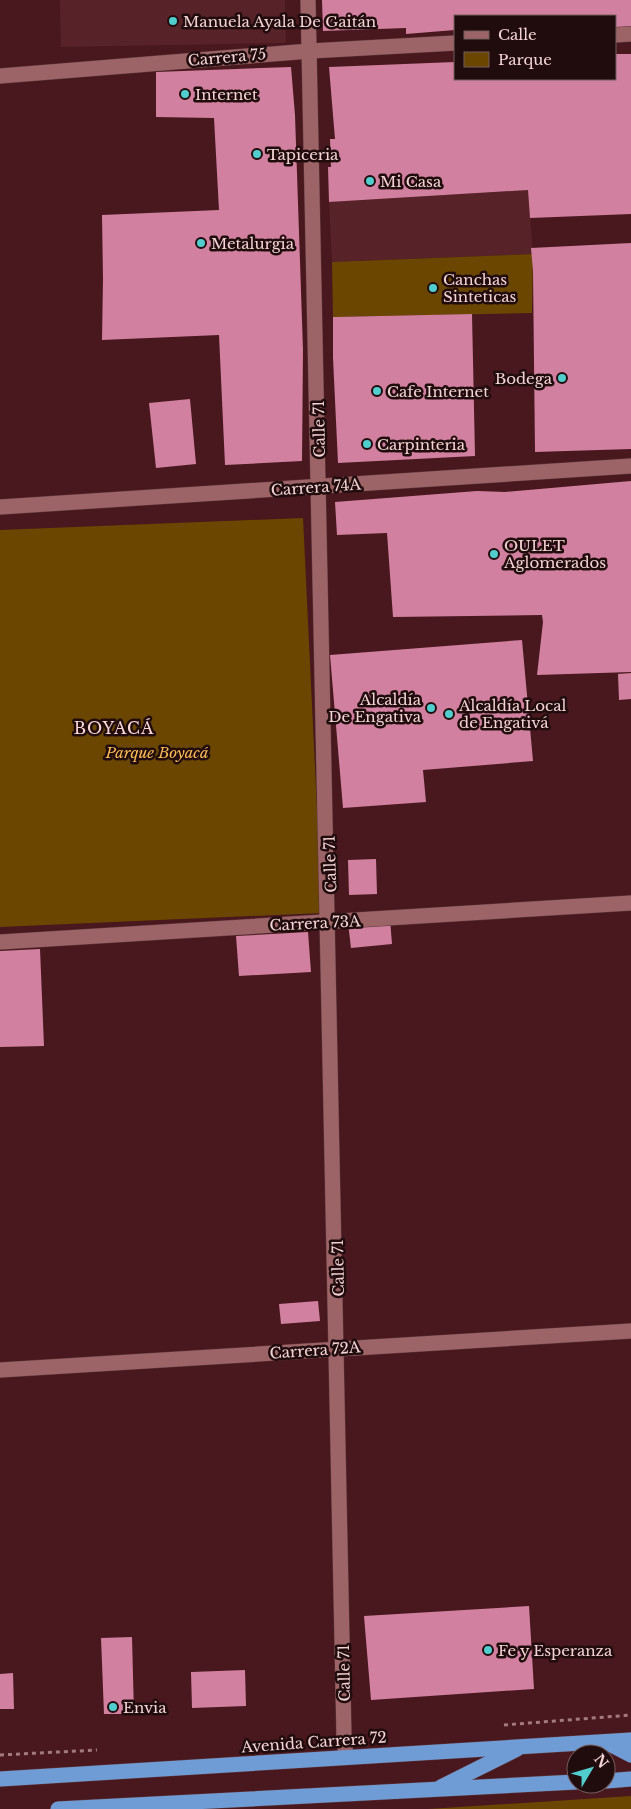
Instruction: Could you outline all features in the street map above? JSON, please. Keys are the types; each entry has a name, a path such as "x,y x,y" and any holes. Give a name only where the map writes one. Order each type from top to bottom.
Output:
{"highway":[{"name":"Avenida Carrera 72","path":"0,1779 631,1740"},
{"path":"606,1742 631,1755"},
{"path":"436,1789 523,1747"},
{"path":"616,1781 631,1780"},
{"path":"58,1809 566,1782"}],"street":[{"name":"Calle 71","path":"308,0 331,922 340,1348 344,1737 346,1757"},
{"path":"616,35 631,34"},
{"name":"Carrera 75","path":"0,76 310,50 454,43"},
{"name":"Carrera 74A","path":"0,507 631,466"},
{"name":"Carrera 73A","path":"0,942 631,904"},
{"name":"Carrera 72A","path":"0,1370 631,1331"}],"shaded area":[{"name":"Manuela Ayala De Gaitán","path":"60,0 285,0 286,43 61,47"},
{"name":"Metalurgia","path":"528,190 533,254 332,262 329,202"}],"green space":[{"name":"Canchas Sinteticas","path":"533,254 532,313 333,317 332,262"},
{"name":"Parque Boyacá","path":"303,518 322,913 0,927 0,530"},
{"path":"631,1796 631,1809 428,1809"}],"building":[{"path":"322,0 631,0 631,28 616,28 616,15 454,15 454,30 406,34 406,28 323,31"},
{"path":"616,54 631,54 631,214 530,218 528,190 329,202 328,167 331,167 330,139 335,139 329,67 454,62 454,80 616,80"},
{"path":"291,67 295,115 303,350 302,461 225,465 219,335 102,340 102,215 219,210 214,118 156,117 156,72"},
{"path":"631,243 631,449 535,452 533,271 531,248"},
{"path":"472,314 475,456 338,463 333,317"},
{"path":"190,399 196,464 156,468 149,403"},
{"path":"631,481 631,672 537,675 543,622 542,615 393,617 387,533 337,535 335,502 477,491 505,492"},
{"name":"Alcaldía De Engativa","path":"522,640 533,761 423,770 426,802 343,808 330,655"},
{"path":"631,673 631,699 619,700 618,674"},
{"path":"376,859 377,894 349,895 348,860"},
{"path":"390,919 392,944 351,948 348,923"},
{"path":"308,932 311,972 239,976 236,936"},
{"path":"40,949 44,1046 0,1047 0,951"},
{"path":"318,1301 320,1321 281,1324 279,1304"},
{"path":"529,1606 534,1689 371,1700 364,1616"},
{"path":"132,1637 134,1714 104,1714 101,1638"},
{"path":"245,1670 246,1706 192,1708 191,1672"},
{"path":"13,1673 14,1709 0,1709 0,1674"}],"place":[{"name":"Manuela Ayala De Gaitán","path":"173,21"},
{"name":"Internet","path":"185,94"},
{"name":"Tapiceria","path":"257,154"},
{"name":"Mi Casa","path":"370,181"},
{"name":"Metalurgia","path":"201,243"},
{"name":"Canchas Sinteticas","path":"433,288"},
{"name":"Bodega","path":"562,378"},
{"name":"Cafe Internet","path":"377,391"},
{"name":"Carpinteria","path":"367,444"},
{"name":"OULET Aglomerados","path":"494,554"},
{"name":"Alcaldía De Engativa","path":"431,708"},
{"name":"Alcaldía Local de Engativá","path":"449,714"},
{"name":"Fe y Esperanza","path":"488,1650"},
{"name":"Envia","path":"113,1707"}],"district":[{"name":"BOYACÁ","path":"114,728"}]}
